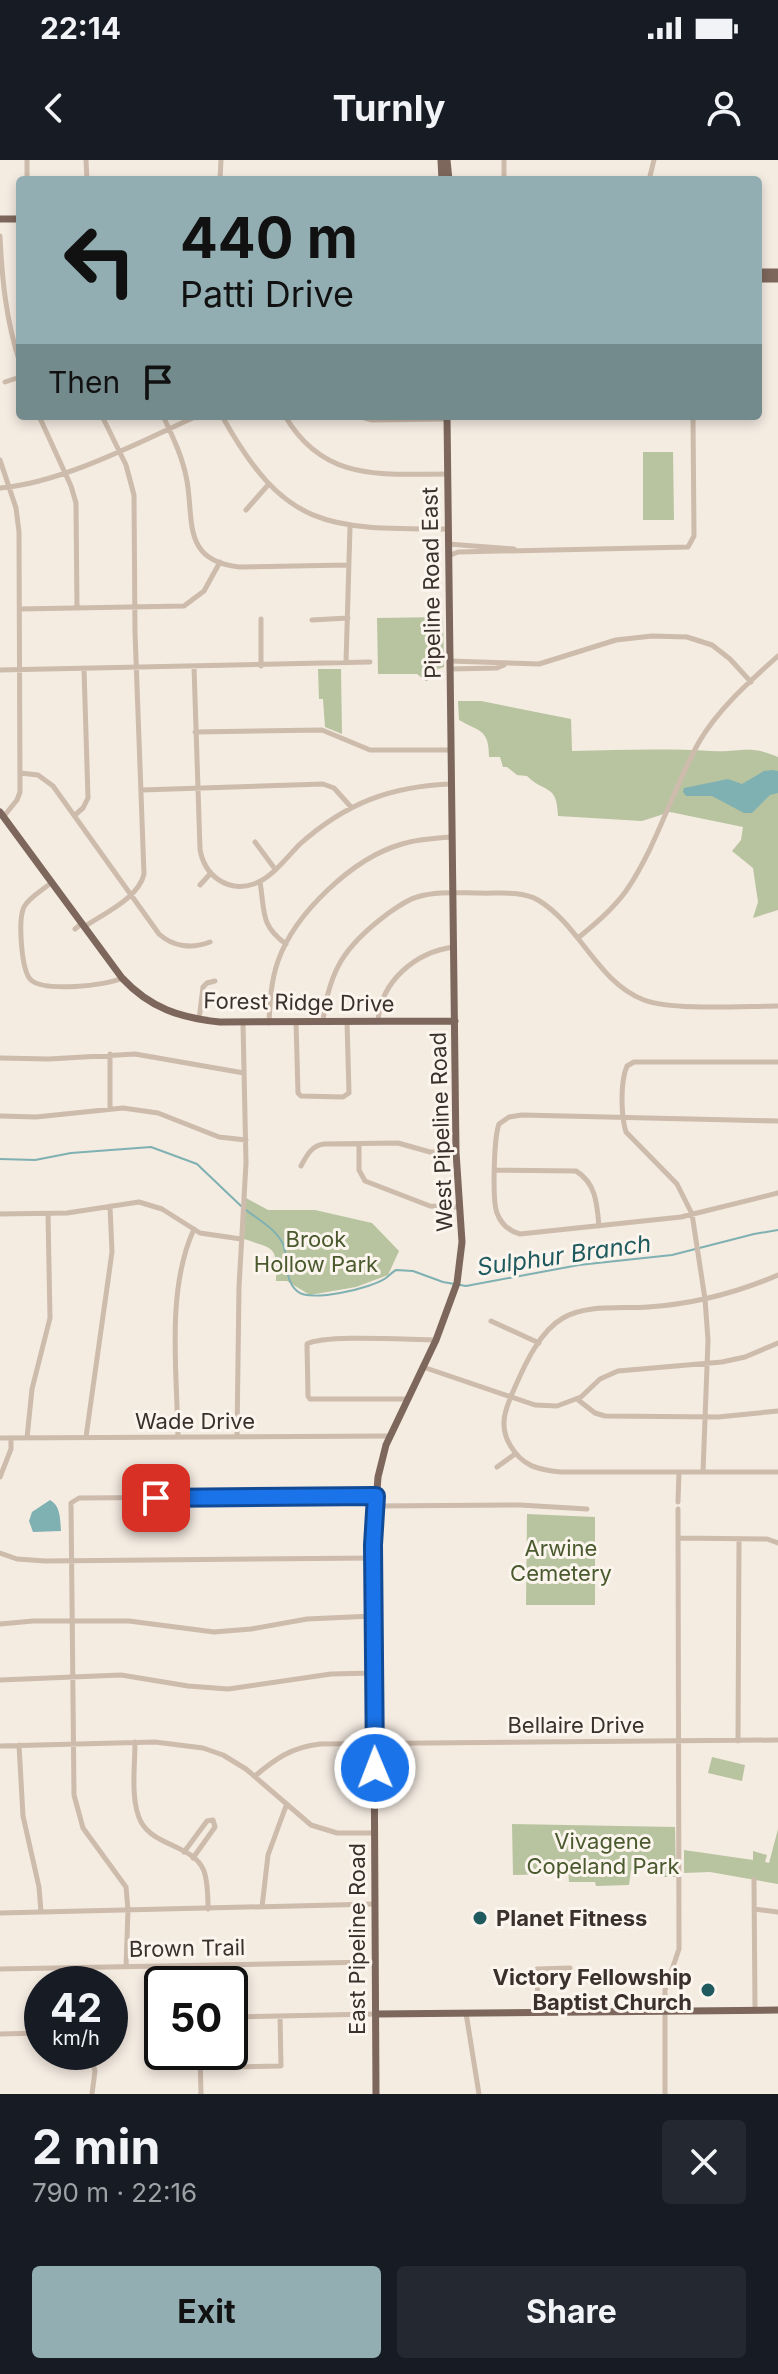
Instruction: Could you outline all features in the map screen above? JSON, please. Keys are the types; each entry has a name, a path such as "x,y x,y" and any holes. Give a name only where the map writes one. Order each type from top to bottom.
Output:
{"main road":[{"name":"Pipeline Road East","path":"447,420 451,750"},
{"name":"West Pipeline Road","path":"376,1496 382,1459 390,1436 436,1340 454,1296 459,1272 462,1242 456,1152 451,750"},
{"name":"Forest Ridge Drive","path":"2,814 52,882 80,927 122,978 141,997 162,1010 199,1020 243,1023 455,1021"},
{"name":"East Pipeline Road","path":"376,1496 373,1558 376,2094"},
{"path":"376,2014 778,2010"}],"street":[{"path":"0,236 5,301 16,346"},
{"path":"5,382 16,378"},
{"path":"41,420 74,495 77,514 77,608"},
{"path":"80,927 130,895 141,884 144,874 134,495 126,465 104,420"},
{"path":"165,420 177,444 187,478 192,534 199,546 220,562 239,567 347,565"},
{"path":"0,488 65,472 188,420"},
{"path":"224,420 242,452 268,485 310,514 350,527 448,529"},
{"path":"288,420 307,445 322,457 347,469 372,474 447,474"},
{"path":"448,556 458,552 684,548 692,544 693,420"},
{"path":"0,460 18,518 20,609 20,773 17,800 2,814"},
{"path":"246,510 268,485"},
{"path":"346,663 350,527"},
{"path":"448,544 501,546 519,550"},
{"path":"20,609 178,607 189,604 204,591 220,562"},
{"path":"312,620 348,618"},
{"path":"261,619 261,666"},
{"path":"450,665 497,661 505,664 539,664 633,637 687,637 712,645 751,682"},
{"path":"577,938 600,920 627,889 700,740 714,721 778,656"},
{"path":"0,670 370,662"},
{"path":"194,667 196,789 202,859 210,874 233,886 259,882 319,827 351,807 396,790 418,785 452,784"},
{"path":"75,815 88,798 84,669"},
{"path":"195,732 322,730 370,750 451,750"},
{"path":"20,773 44,778 75,815 159,934 169,942 193,946 210,942"},
{"path":"142,790 323,784 334,788 351,807"},
{"path":"269,1023 273,978 286,944 317,901 359,866 404,844 453,837"},
{"path":"255,842 275,869"},
{"path":"200,885 210,874"},
{"path":"52,882 23,910 23,964 27,975 36,983 51,985 108,984 122,978"},
{"path":"259,882 267,926 286,944"},
{"path":"323,1022 328,989 335,970 344,954 363,934 411,899 454,893 531,896 553,911 613,978 643,999 664,1005 778,1006"},
{"path":"378,1022 380,1002 406,968 429,952 455,947"},
{"path":"199,1020 203,987 215,981"},
{"path":"296,1022 298,1093 301,1096 343,1097 349,1093 347,1022"},
{"path":"237,1436 246,1140 243,1023"},
{"path":"0,1058 49,1059 110,1054 171,1058 244,1073"},
{"path":"110,1054 110,1108"},
{"path":"703,1472 707,1363 705,1299 698,1243 692,1214 677,1184 631,1140 624,1127 624,1074 627,1066 634,1062 778,1062"},
{"path":"0,1116 36,1117 110,1108 158,1113 219,1137 246,1140"},
{"path":"778,1121 522,1115 499,1124 495,1170 497,1213 510,1231 533,1234 692,1214 778,1193"},
{"path":"301,1166 309,1151 318,1145 398,1143 430,1152 456,1152"},
{"path":"359,1144 359,1170 365,1181 430,1206 461,1206"},
{"path":"495,1170 576,1171 592,1188 599,1226"},
{"path":"0,1214 78,1212 132,1202 162,1209 207,1235 241,1239"},
{"path":"86,1437 112,1252 110,1206"},
{"path":"27,1438 32,1389 50,1318 48,1213"},
{"path":"178,1437 177,1288 182,1260 194,1229"},
{"path":"778,1275 738,1291 705,1299 578,1312 560,1319 539,1343 510,1397 503,1423 507,1441 515,1454 531,1467 548,1471 778,1472"},
{"path":"491,1321 539,1343"},
{"path":"408,1399 310,1399 307,1344 326,1341 436,1340"},
{"path":"423,1367 510,1397 542,1406 557,1406 577,1399 600,1379 618,1371 737,1359 778,1343"},
{"path":"577,1399 595,1413 605,1416 706,1417 778,1411"},
{"name":"Wade Drive","path":"0,1438 390,1436"},
{"path":"0,1477 11,1449 11,1438"},
{"path":"497,1467 515,1454"},
{"path":"665,2094 666,1985 679,1949 679,1472"},
{"path":"126,1966 126,1887 83,1828 74,1795 71,1503 79,1498 376,1496"},
{"path":"376,1506 520,1505 587,1509"},
{"path":"678,1538 767,1539 778,1543"},
{"path":"738,1741 739,1539"},
{"path":"0,1553 25,1560 71,1561 373,1558"},
{"path":"0,1624 129,1621 214,1632 307,1619 373,1616"},
{"path":"0,1680 121,1675 228,1689 308,1676 374,1673"},
{"name":"Bellaire Drive","path":"255,1776 273,1760 301,1747 320,1744 778,1740"},
{"path":"135,1742 136,1804 140,1820 156,1838 184,1852 204,1870 208,1909"},
{"path":"0,1746 155,1742 203,1748 234,1761 306,1822 319,1829 337,1833 375,1833"},
{"path":"19,1745 21,1802 39,1887 41,1912"},
{"path":"262,1907 268,1855 286,1806"},
{"path":"184,1852 207,1821 213,1820 215,1827 193,1858"},
{"path":"754,1880 755,2011"},
{"path":"0,1913 375,1904"},
{"path":"754,1909 778,1912"},
{"name":"Brown Trail","path":"199,1966 376,1962"},
{"path":"538,2013 537,1969 570,1968"},
{"name":"Brown Trail","path":"0,1969 24,1969"},
{"path":"466,2013 479,2094"},
{"path":"248,2017 376,2014"},
{"path":"248,2067 281,2066 280,2016"},
{"path":"0,2034 24,2033"},
{"path":"92,2094 95,2070"},
{"path":"200,2070 201,2094"}],"green space":[{"path":"643,452 673,452 674,520 643,520"},
{"path":"443,617 444,667 438,669 436,677 426,681 417,674 378,674 377,618"},
{"path":"318,669 341,669 342,734 325,727 323,699 319,699"},
{"path":"458,701 481,701 571,719 572,751 751,750 778,757 778,910 753,918 758,902 753,868 732,851 741,840 743,827 670,812 642,821 558,816 555,798 549,790 527,776 517,775 503,767 500,757 489,757 489,748 482,732 459,720"},
{"name":"Brook Hollow Park","path":"246,1198 268,1210 315,1210 372,1223 399,1251 388,1275 356,1287 310,1295 287,1281 276,1281 276,1261 272,1251 244,1239"},
{"name":"Arwine Cemetery","path":"527,1514 595,1517 595,1605 526,1605"},
{"path":"712,1757 745,1765 742,1781 708,1773"},
{"name":"Vivagene Copeland Park","path":"512,1824 675,1827 676,1877 649,1877 649,1870 631,1870 629,1885 596,1886 595,1882 569,1882 568,1867 558,1867 557,1874 513,1875"},
{"path":"778,1829 778,1884 710,1872 684,1873 684,1850 753,1860 753,1851 767,1855 765,1862 769,1863"}],"water":[{"path":"764,771 778,771 778,793 770,795 752,813 744,813 712,796 686,796 683,792 684,788 728,779 742,784"},
{"path":"50,1500 58,1510 61,1531 33,1532 29,1521 32,1512"}],"waterway":[{"name":"Sulphur Branch","path":"0,1159 35,1160 71,1153 151,1147 197,1164 241,1206"},
{"name":"Sulphur Branch","path":"246,1210 280,1239 293,1286 297,1291 314,1295 341,1293 368,1286 396,1270 413,1271 443,1282 466,1286 579,1265 672,1255 778,1230"}],"place":[{"name":"Planet Fitness","path":"480,1918"},
{"name":"Victory Fellowship Baptist Church","path":"708,1990"}],"route":[{"path":"156,1498 376,1496 373,1545 375,1768"}]}
